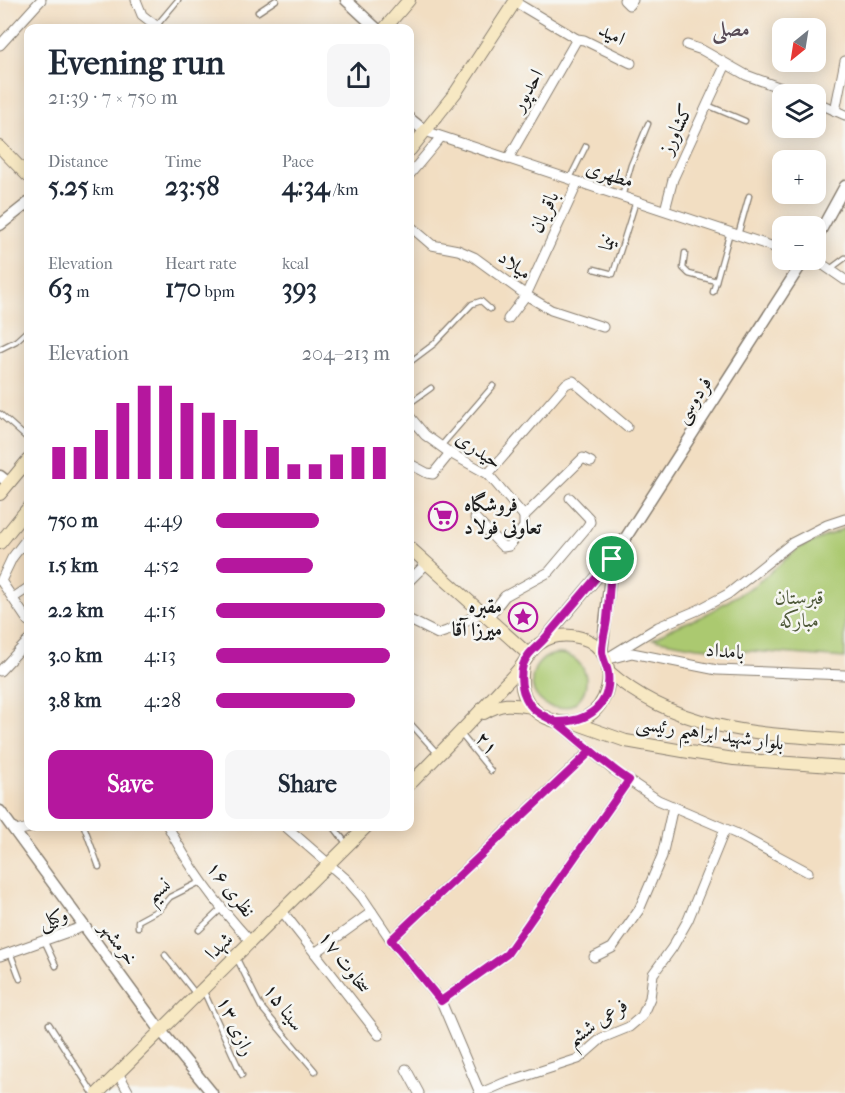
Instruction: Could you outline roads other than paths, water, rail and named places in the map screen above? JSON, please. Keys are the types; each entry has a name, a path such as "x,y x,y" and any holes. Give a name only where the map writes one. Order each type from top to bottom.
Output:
{"main road":[{"path":"388,24 409,0"},
{"path":"414,145 456,92 516,1"},
{"path":"0,147 24,172"},
{"path":"0,494 4,479 24,463"},
{"path":"0,543 24,513"},
{"path":"414,552 484,616 526,659"},
{"path":"414,774 439,754 473,720 526,659 543,641 557,636 572,636 595,645 605,661 609,685 605,698 597,710 585,718 572,722 557,722 543,717 532,707 524,694 521,679 526,659"},
{"name":"بلوار شهید ابراهیم رئیسی","path":"605,661 628,688 653,703 685,717 725,728 775,735 845,740"},
{"path":"473,720 496,706 513,704 532,707"},
{"name":"بلوار شهید ابراهیم رئیسی","path":"572,722 626,741 704,754 768,763 845,767"},
{"name":"شهدا","path":"96,1093 362,831"}],"street":[{"path":"0,45 41,0"},
{"path":"136,0 142,15 153,24"},
{"path":"346,0 372,24"},
{"path":"624,0 629,5 633,0"},
{"name":"امید","path":"516,1 577,39 584,40 631,63"},
{"name":"احدپور","path":"508,159 577,39"},
{"path":"687,45 702,50 746,75 772,85"},
{"path":"835,111 845,61"},
{"name":"کشاورز","path":"665,210 673,179 726,64"},
{"path":"826,107 845,115"},
{"name":"مطهری","path":"414,122 425,131"},
{"name":"مطهری","path":"414,129 772,246"},
{"path":"414,169 441,137"},
{"name":"باقریان","path":"508,319 526,295 574,181"},
{"path":"826,220 845,186"},
{"path":"0,225 24,207"},
{"name":"میلاد","path":"414,229 432,245 458,250 474,257 526,295 551,310 603,327"},
{"path":"826,267 845,280"},
{"name":"فردوسی","path":"543,641 612,559 798,270"},
{"path":"488,474 566,384 573,381 627,427"},
{"name":"حیدری","path":"414,422 425,435 450,453 488,474 524,516"},
{"path":"414,466 434,474 450,453"},
{"path":"475,518 503,547 507,547 524,527 524,516 583,458 591,462"},
{"path":"414,622 438,634 447,631 484,616 505,596 549,572 590,522 570,498"},
{"path":"605,661 658,627 728,594 792,543 826,525 845,519"},
{"path":"24,542 0,578 24,615"},
{"path":"605,661 612,559"},
{"path":"414,576 426,564"},
{"path":"13,598 24,591"},
{"path":"0,671 24,645"},
{"name":"بامداد","path":"605,661 632,653 717,670 845,675"},
{"path":"557,722 612,769 658,800 725,829 808,872"},
{"path":"391,940 591,751"},
{"path":"441,1001 507,954 629,780"},
{"path":"594,957 612,948 639,910 662,856 674,806"},
{"name":"خرمشهر","path":"0,811 9,828 85,926 161,1031 212,1093"},
{"path":"9,828 24,827"},
{"name":"فرعی ششم","path":"481,1093 504,1083 578,1059 602,1038 629,1027 642,1016 650,998 653,974 672,948 688,920 725,829"},
{"name":"نظری ۱۶","path":"170,831 200,882 251,942"},
{"path":"291,831 347,880 391,940 441,1001 481,1093"},
{"name":"سخاوت ۱۷","path":"282,911 379,1035"},
{"path":"315,952 372,912"},
{"name":"وکیلی","path":"5,954 85,926"},
{"path":"406,1070 419,1093"},
{"path":"118,1073 129,1093"}],"lane":[{"path":"159,24 178,0"},
{"path":"258,12 276,0"},
{"path":"707,105 745,121"},
{"path":"622,197 631,165 648,124"},
{"path":"574,181 586,146"},
{"path":"713,292 749,196"},
{"name":"نیما","path":"594,269 613,274 636,201"},
{"path":"685,253 683,267 688,274 716,281"},
{"path":"830,269 845,258"},
{"path":"414,359 434,344 472,304 480,300 490,309"},
{"path":"0,349 16,341 24,334"},
{"path":"441,446 493,386"},
{"path":"414,400 431,388"},
{"path":"0,414 24,435"},
{"path":"414,727 439,754"},
{"name":"۲۱","path":"460,733 491,771"},
{"path":"86,831 99,867"},
{"path":"337,831 348,845"},
{"name":"نسیم","path":"138,927 138,921 160,909 170,897 200,882"},
{"path":"199,930 221,909"},
{"path":"44,940 56,966"},
{"path":"5,954 20,979"},
{"name":"رازی ۱۳","path":"165,955 200,992 242,1075"},
{"name":"سینا ۱۵","path":"236,956 261,1007 315,1071"},
{"path":"49,1024 96,1093"}],"place":[{"name":"فروشگاه تعاونی فولاد","path":"443,516"},
{"name":"مقبره میرزا آقا","path":"523,617"}],"district":[{"name":"مصلی","path":"731,29"}],"park label":[{"name":"قبرستان مبارکه","path":"799,608"}]}
